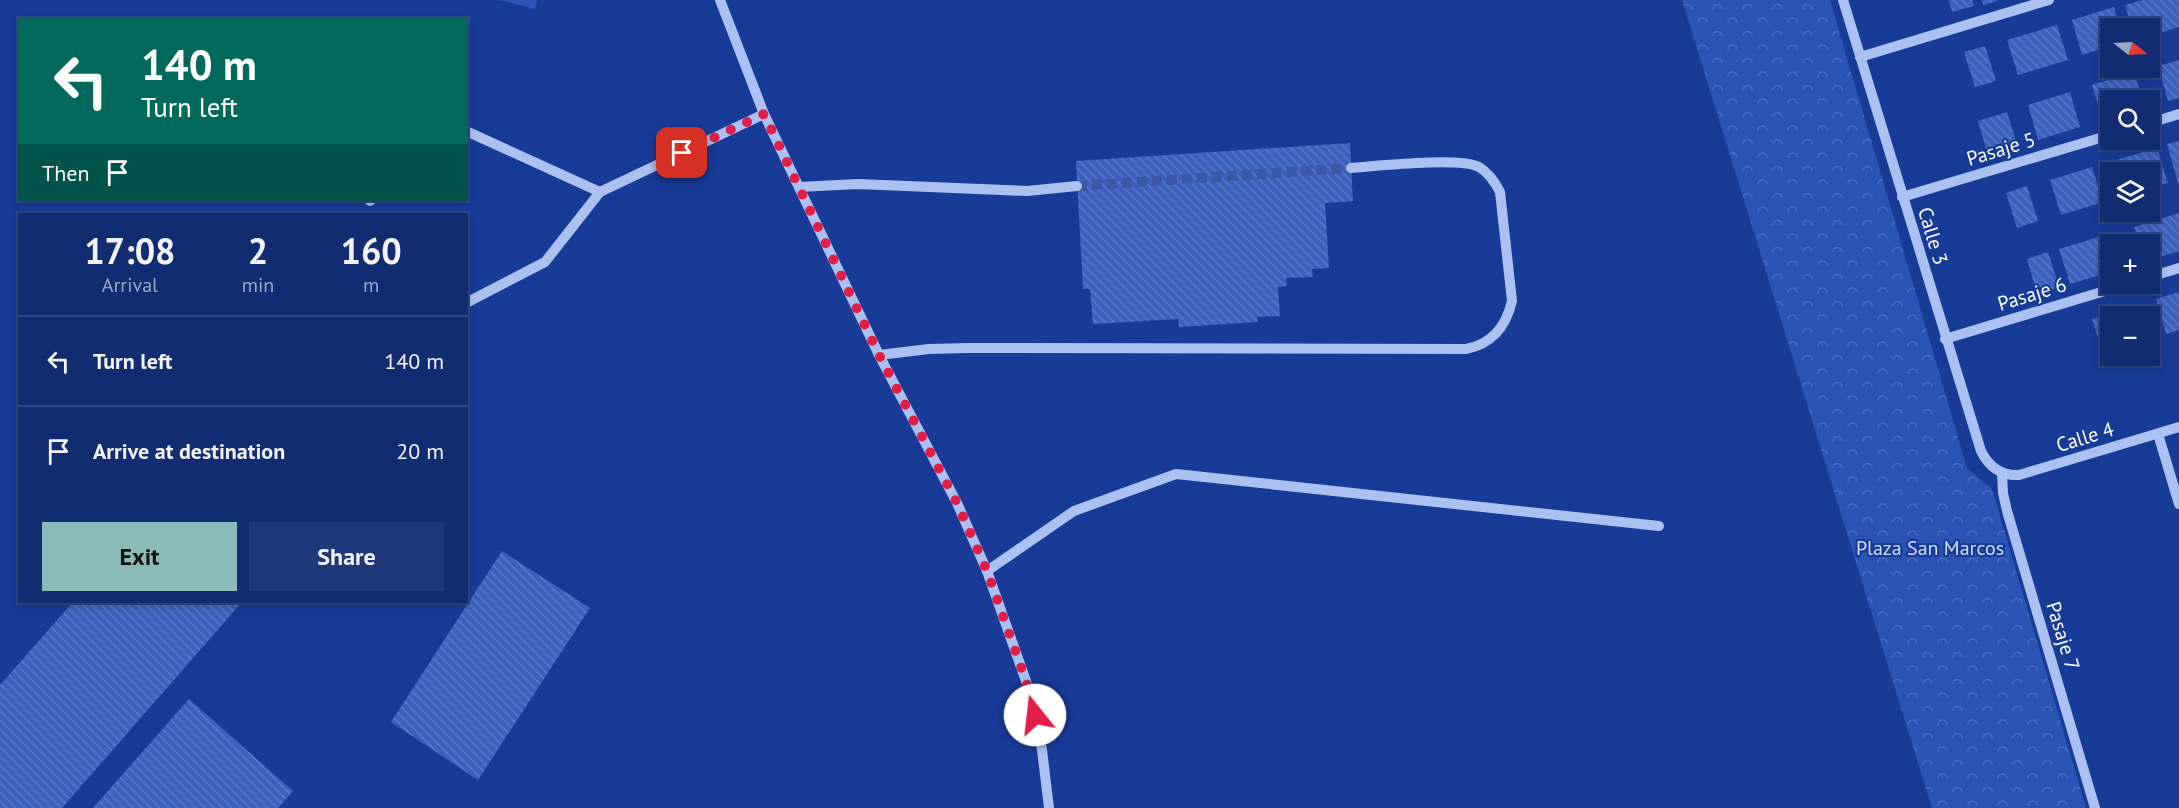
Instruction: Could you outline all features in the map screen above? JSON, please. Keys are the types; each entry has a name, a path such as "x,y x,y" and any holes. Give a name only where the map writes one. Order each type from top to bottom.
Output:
{"street":[{"name":"Calle 3","path":"1843,0 1981,451 1993,468 2002,473"},
{"path":"1860,57 2049,0"},
{"path":"725,2 764,114 879,355 957,503 987,571 1026,681 1035,715 1049,808"},
{"path":"468,302 544,262 600,192 764,114"},
{"path":"2160,120 2179,114"},
{"path":"468,132 600,192"},
{"name":"Pasaje 5","path":"1902,197 2100,138"},
{"path":"879,355 928,349 968,348 1466,350 1494,337 1503,327 1512,301 1500,192 1486,172 1467,163 1351,168"},
{"path":"799,187 858,184 1026,191 1077,186"},
{"path":"2160,274 2179,268"},
{"name":"Pasaje 6","path":"1945,339 2100,292"},
{"name":"Calle 4","path":"2002,473 2010,476 2028,473 2179,427"},
{"path":"2158,434 2179,504"},
{"name":"Pasaje 7","path":"2002,473 2002,493 2095,808"},
{"path":"987,571 1074,511 1176,474 1659,526"}],"green space":[{"path":"499,0 537,0 535,9"},
{"name":"Plaza San Marcos","path":"1682,0 1830,0 1967,468 1992,489 2086,808 1932,808"}],"building":[{"path":"1949,0 1972,0 1974,6 1952,12"},
{"path":"1982,0 1997,0 1997,1 1983,5"},
{"path":"2143,0 2179,0 2179,27 2160,33 2160,18 2129,18 2125,5"},
{"path":"2114,7 2117,18 2100,18 2100,49 2082,55 2072,20"},
{"path":"2057,25 2068,60 2018,75 2007,40"},
{"path":"1985,46 1996,81 1975,87 1964,52"},
{"path":"2179,60 2179,98 2168,101 2160,65"},
{"path":"2115,78 2136,78 2140,90 2100,90 2100,110 2092,85"},
{"path":"2070,92 2080,127 2038,140 2028,105"},
{"path":"2007,112 2018,147 1988,156 1978,121"},
{"path":"2179,141 2179,183 2178,183 2167,144"},
{"path":"1350,143 1353,201 1325,203 1329,268 1312,269 1313,277 1286,278 1287,286 1278,287 1280,316 1257,317 1258,322 1179,327 1178,319 1093,324 1090,289 1083,289 1076,161"},
{"path":"2158,150 2168,183 2160,185 2160,162 2110,162"},
{"path":"2092,167 2100,192 2100,203 2061,215 2050,180"},
{"path":"2027,186 2038,221 2017,228 2006,193"},
{"path":"2179,213 2179,251 2160,257 2160,234 2136,234 2134,227 2150,222 2160,222 2160,219"},
{"path":"2100,237 2100,275 2070,284 2059,249"},
{"path":"2048,252 2059,287 2037,294 2027,259"},
{"path":"2179,292 2179,330 2166,334 2160,306 2156,299"},
{"path":"2100,317 2100,344 2092,319"},
{"path":"502,551 590,608 478,780 391,722"},
{"path":"72,603 241,603 62,808 0,808 0,685"},
{"path":"189,699 293,791 278,808 93,808"}],"tunnel":[{"path":"1077,186 1351,168"}],"route":[{"path":"682,153 764,114 879,355 957,503 987,571 1026,681 1035,715"}]}
